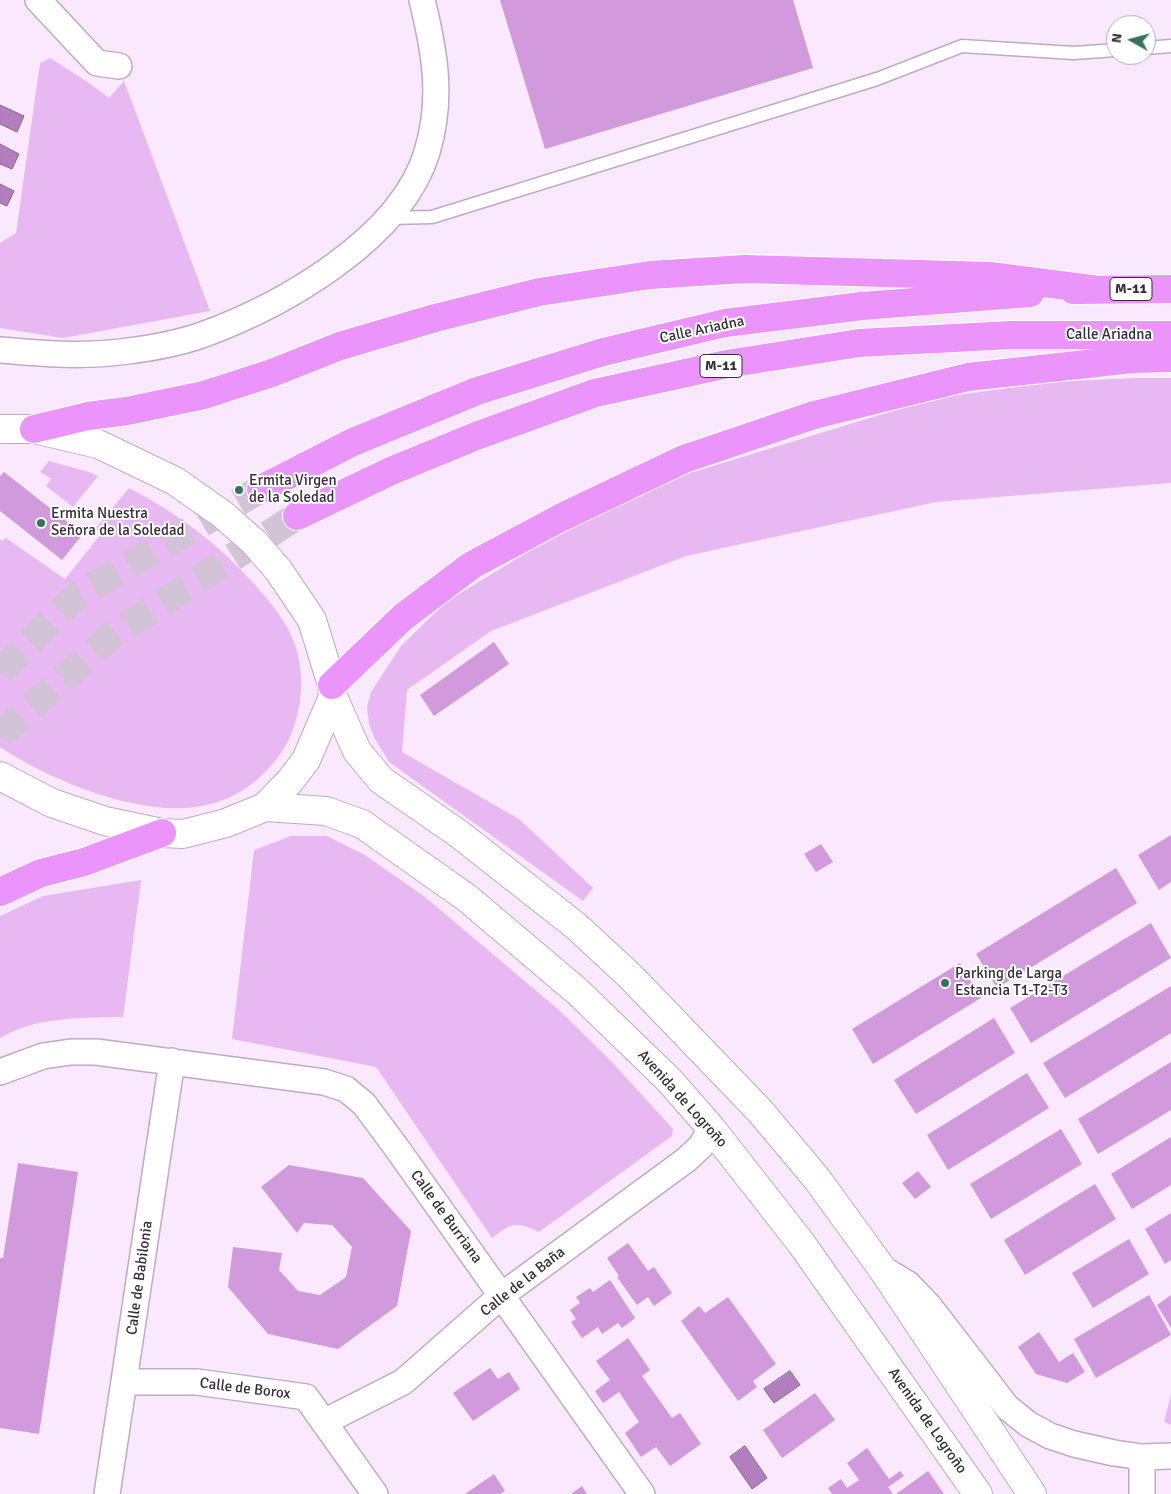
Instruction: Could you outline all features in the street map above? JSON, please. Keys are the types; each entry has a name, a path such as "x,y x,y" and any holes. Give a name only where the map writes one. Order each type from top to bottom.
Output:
{"highway":[{"path":"34,429 88,416 127,411 204,396 272,373 340,346 435,318 539,292 650,275 745,269 990,276 1091,289"},
{"name":"Calle Ariadna","path":"261,489 352,442 477,391 603,352 725,323 862,306 1091,289 1171,289"},
{"name":"Calle Ariadna","path":"297,516 391,471 476,436 595,393 727,364 859,342 1011,335 1171,335"},
{"path":"332,691 403,617 472,565 562,517 684,459 814,415 968,377 1132,359 1171,358"},
{"path":"0,892 41,873 84,862 162,833"}],"main road":[{"path":"0,429 34,429 98,444 175,481 222,514 254,542 279,571 312,620 332,691 357,751 381,780 459,834 576,926 630,976 760,1111 817,1179 881,1268 1032,1494"},
{"path":"0,776 52,804 105,821 162,833 183,834 226,823 265,807 290,781 306,760 332,691"},
{"name":"Avenida de Logroño","path":"265,807 326,811 362,824 467,898 578,992 669,1080 711,1128 801,1242 978,1494"}],"street":[{"path":"38,0 97,63 120,66"},
{"path":"0,350 61,355 129,351 201,335 270,305 304,286 364,242 388,218 410,189 426,154 433,128 437,72 422,0"},
{"name":"Calle de Burriana","path":"0,1072 43,1056 71,1052 96,1052 324,1082 346,1089 364,1104 502,1295 642,1494"},
{"name":"Calle de Babilonia","path":"107,1494 172,1062"},
{"name":"Calle de la Baña","path":"324,1422 403,1382 502,1295 686,1160 701,1146 711,1128"},
{"path":"881,1268 908,1284 929,1306 1008,1407 1028,1424 1050,1436 1074,1444 1114,1453 1142,1457 1171,1456"},
{"name":"Calle de Borox","path":"125,1382 197,1382 306,1397 375,1494"},
{"path":"1142,1457 1142,1494"}],"lane":[{"path":"388,218 432,218 877,79 962,46 1074,53 1106,51"},
{"path":"1156,47 1171,46"}],"shaded area":[{"path":"50,58 109,98 124,81 210,311 63,338 0,328 0,243 16,233 40,63"},
{"path":"0,105 24,116 17,132 0,124"},
{"path":"0,144 19,154 12,169 0,164"},
{"path":"0,184 14,191 7,206 0,203"},
{"path":"1171,378 1171,483 936,502 686,556 491,631 407,690 402,752 519,819 593,888 583,901 389,762 375,739 369,724 367,707 371,692 401,646 446,602 557,534 690,473 935,398 1053,382"},
{"path":"49,461 98,476 73,507 46,486 51,479 40,472"},
{"path":"129,488 165,508 214,544 229,558 275,609 295,645 300,669 301,695 296,720 286,745 274,762 253,783 221,801 182,808 156,807 128,802 99,794 45,773 0,747 0,539 2,541 6,538 65,579 101,534 96,528"},
{"path":"291,836 327,836 365,855 425,897 559,1010 612,1062 673,1129 672,1136 539,1232 525,1226 514,1225 492,1238 376,1067 232,1039 254,850"},
{"path":"141,880 123,1017 76,1018 44,1022 14,1031 0,1038 0,916 43,896"},
{"path":"790,1371 800,1385 774,1403 764,1389"},
{"path":"1171,1395 1171,1425 1164,1422"},
{"path":"745,1446 767,1478 752,1489 730,1457"}],"building":[{"path":"500,0 793,0 813,68 545,149"},
{"name":"Ermita Nuestra Señora de la Soledad","path":"4,472 83,534 62,560 0,511 0,476"},
{"path":"494,642 509,664 434,716 420,695"},
{"path":"1171,835 1171,882 1159,890 1138,855"},
{"path":"821,844 833,862 816,872 804,854"},
{"path":"1116,868 1137,903 997,988 976,954"},
{"path":"1151,923 1171,958 1031,1043 1010,1008"},
{"path":"960,963 981,998 873,1064 852,1029"},
{"path":"1171,986 1171,1033 1065,1098 1043,1063"},
{"path":"994,1018 1015,1053 916,1114 894,1080"},
{"path":"1171,1062 1171,1110 1098,1154 1078,1119"},
{"path":"1027,1073 1049,1108 948,1170 927,1135"},
{"path":"1061,1129 1082,1164 991,1219 970,1184"},
{"path":"1171,1137 1171,1185 1132,1209 1111,1174"},
{"path":"18,1163 78,1172 39,1434 0,1428 0,1258 3,1258"},
{"path":"289,1165 363,1178 411,1231 397,1306 338,1349 268,1334 228,1287 233,1247 282,1253 279,1270 298,1291 320,1295 346,1277 352,1247 332,1225 304,1223 297,1233 261,1187"},
{"path":"918,1171 931,1187 915,1199 902,1183"},
{"path":"1095,1184 1116,1219 1025,1275 1004,1240"},
{"path":"1171,1213 1171,1260 1165,1264 1145,1229"},
{"path":"1129,1239 1149,1274 1093,1308 1072,1273"},
{"path":"628,1243 648,1271 654,1267 672,1293 654,1306 648,1297 637,1305 617,1277 619,1276 607,1258"},
{"path":"610,1280 635,1318 622,1328 618,1323 602,1334 598,1327 582,1338 571,1322 576,1319 570,1310 580,1303 576,1297 590,1288 593,1292"},
{"path":"1149,1295 1171,1335 1096,1378 1074,1339"},
{"path":"1171,1295 1171,1328 1157,1305"},
{"path":"728,1297 776,1364 753,1381 757,1387 738,1401 681,1321 699,1306 705,1313"},
{"path":"1039,1332 1059,1362 1073,1353 1085,1372 1067,1383 1036,1374 1018,1347"},
{"path":"628,1338 650,1370 642,1376 672,1418 680,1413 701,1444 670,1466 656,1447 641,1457 625,1433 639,1422 619,1392 603,1403 595,1391 610,1380 596,1361"},
{"path":"490,1368 498,1379 509,1372 520,1389 473,1421 453,1393"},
{"path":"815,1393 835,1420 782,1458 763,1430"},
{"path":"867,1448 889,1479 900,1471 904,1476 888,1487 893,1494 832,1494 828,1488 841,1479 847,1488 859,1480 847,1463"},
{"path":"928,1471 944,1494 896,1494"},
{"path":"494,1474 505,1491 500,1494 465,1494"},
{"path":"582,1486 587,1494 571,1494"}],"tunnel":[{"path":"0,671 76,596 261,489"},
{"path":"0,735 115,633 297,516"}],"place":[{"name":"Ermita Virgen de la Soledad","path":"239,490"},
{"name":"Ermita Nuestra Señora de la Soledad","path":"41,523"},
{"name":"Parking de Larga Estancia T1-T2-T3","path":"945,983"}]}
